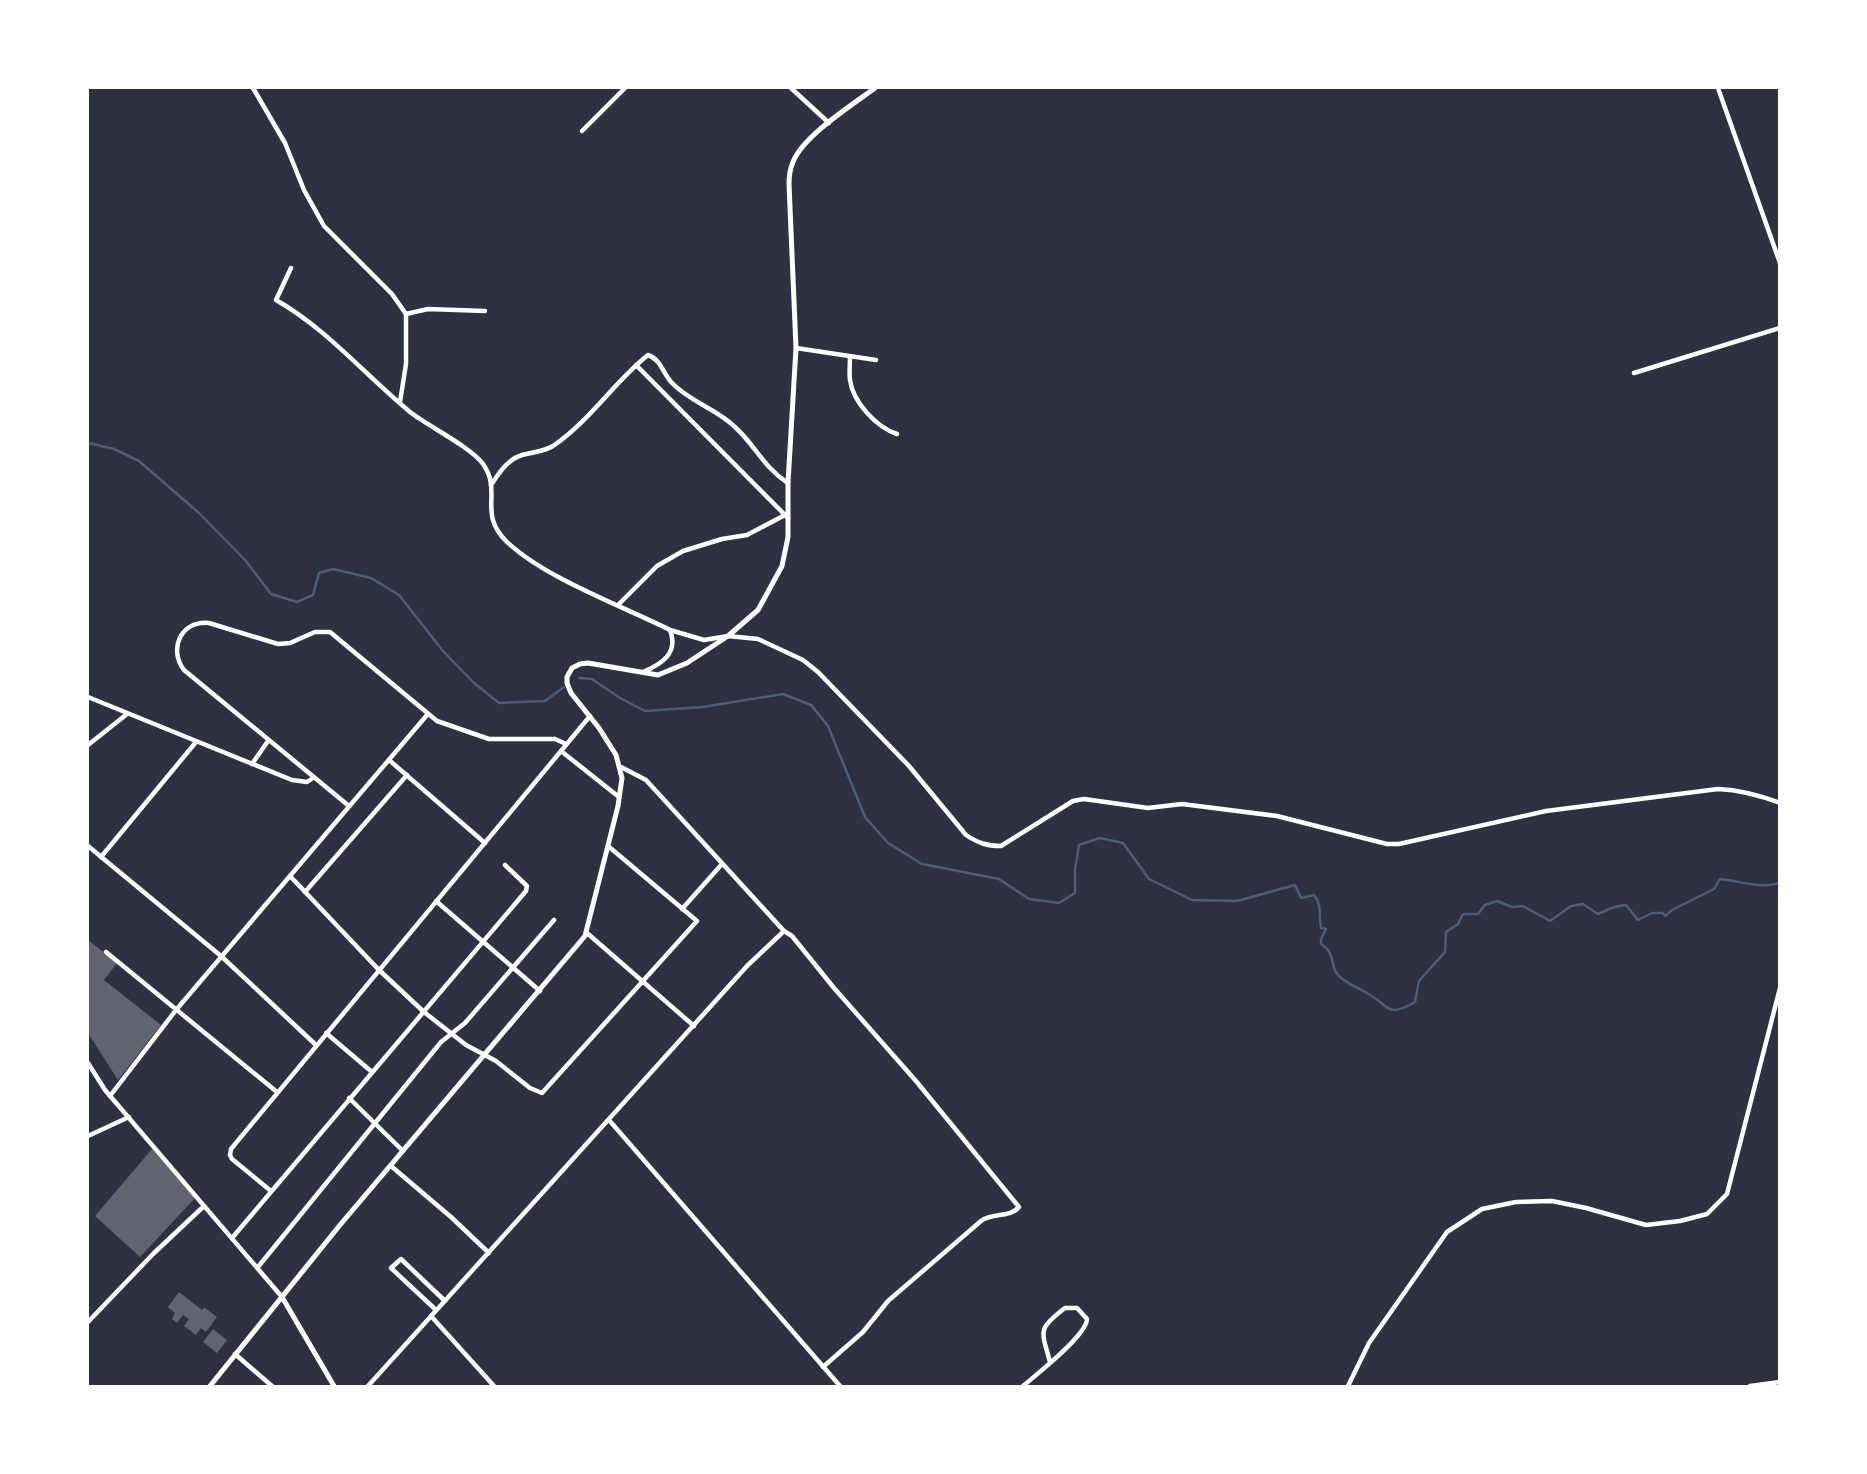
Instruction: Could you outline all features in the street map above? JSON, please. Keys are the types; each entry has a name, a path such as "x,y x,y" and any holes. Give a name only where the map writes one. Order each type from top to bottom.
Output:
{"street":[{"path":"253,88 285,143 304,190 324,226 391,294 406,314 406,364 400,402"},
{"path":"582,131 625,88"},
{"path":"791,88 829,122"},
{"path":"210,1387 403,1151 576,950 587,933 620,797 621,767 612,748 571,693 567,683 569,673 580,664 593,663 658,675 669,672 728,636 758,610 771,589 782,566 788,508 796,348 790,169 802,147 829,122 875,88"},
{"path":"1718,88 1780,263"},
{"path":"291,268 276,300 304,318 342,349 400,402 483,463 491,485 492,521 495,529 509,543 541,567 670,630 704,640 728,636 758,639 803,660 909,766 966,835 988,846 1001,846 1073,801 1084,799 1129,807 1182,804 1277,816 1387,844 1399,844 1546,811 1718,789 1748,792 1780,803"},
{"path":"406,314 428,309 485,311"},
{"path":"1634,373 1780,328"},
{"path":"796,348 876,360"},
{"path":"491,485 504,467 514,459 551,447 581,423 648,355 653,356 671,383 735,426 763,463 788,482"},
{"path":"850,356 850,382 864,410 887,431 897,434"},
{"path":"636,365 787,517"},
{"path":"619,604 657,566 683,551 722,539 747,536 787,517"},
{"path":"349,806 184,670 176,652 177,642 190,626 201,622 278,644 290,643 315,632 330,632 441,723 489,739 555,739 566,744"},
{"path":"643,673 660,664 673,650 670,630"},
{"path":"88,697 299,782 307,782 313,778"},
{"path":"88,745 127,714"},
{"path":"110,1096 176,1010 427,714"},
{"path":"271,1191 230,1154 231,1149 590,716"},
{"path":"252,764 268,741"},
{"path":"101,857 196,742"},
{"path":"561,751 620,797"},
{"path":"389,760 485,843"},
{"path":"621,767 646,780 784,931 792,936 1020,1207 1014,1212 992,1214 981,1221 888,1301 863,1332 823,1367"},
{"path":"305,892 407,775"},
{"path":"88,846 221,956 316,1045"},
{"path":"289,876 379,970 424,1012 451,1034 536,1092 544,1092 697,921 608,846"},
{"path":"682,909 722,864"},
{"path":"232,1238 528,889 505,865"},
{"path":"436,901 540,991"},
{"path":"258,1267 441,1041 465,1023 554,919"},
{"path":"368,1387 747,966 784,931"},
{"path":"587,933 694,1026"},
{"path":"106,953 277,1092"},
{"path":"1348,1387 1369,1343 1447,1232 1482,1209 1516,1202 1552,1201 1646,1225 1680,1221 1707,1213 1727,1194 1780,988"},
{"path":"326,1033 372,1072"},
{"path":"88,1063 110,1096 282,1297 309,1339 334,1387"},
{"path":"349,1098 403,1151"},
{"path":"88,1136 129,1117"},
{"path":"610,1120 840,1387"},
{"path":"391,1166 489,1253"},
{"path":"88,1322 153,1254 204,1206"},
{"path":"436,1310 391,1268 401,1259 445,1301"},
{"path":"1023,1387 1049,1362 1086,1325 1086,1318 1076,1308 1065,1308 1044,1328 1042,1336 1048,1350 1049,1362"},
{"path":"431,1316 494,1387"},
{"path":"235,1354 272,1387"},
{"path":"1750,1387 1780,1382"}],"building":[{"path":"88,940 117,963 104,980 161,1025 118,1080 88,1033"},
{"path":"152,1149 195,1198 140,1257 95,1216"},
{"path":"179,1292 202,1310 204,1307 217,1317 206,1332 201,1328 196,1335 184,1326 189,1319 183,1315 177,1323 172,1319 175,1313 168,1307"},
{"path":"213,1329 227,1340 217,1353 203,1342"}],"waterway":[{"path":"88,443 114,449 139,461 199,513 246,561 271,594 297,602 313,595 319,573 333,569 371,578 399,595 443,651 474,683 499,703 545,701 564,687"},
{"path":"579,678 592,679 645,711 703,707 783,694 811,705 828,726 865,817 888,843 922,864 999,879 1029,899 1059,903 1075,893 1079,845 1100,838 1123,843 1149,879 1192,900 1237,901 1295,885 1301,898 1314,895 1317,899 1321,928 1326,929 1321,944 1329,952 1339,976 1393,1010 1415,1002 1419,981 1445,952 1446,932 1458,924 1463,914 1478,914 1485,905 1497,901 1512,907 1523,906 1550,921 1571,906 1583,904 1598,914 1626,905 1638,920 1652,913 1663,913 1665,916 1714,889 1720,879 1758,885 1780,883"}]}
